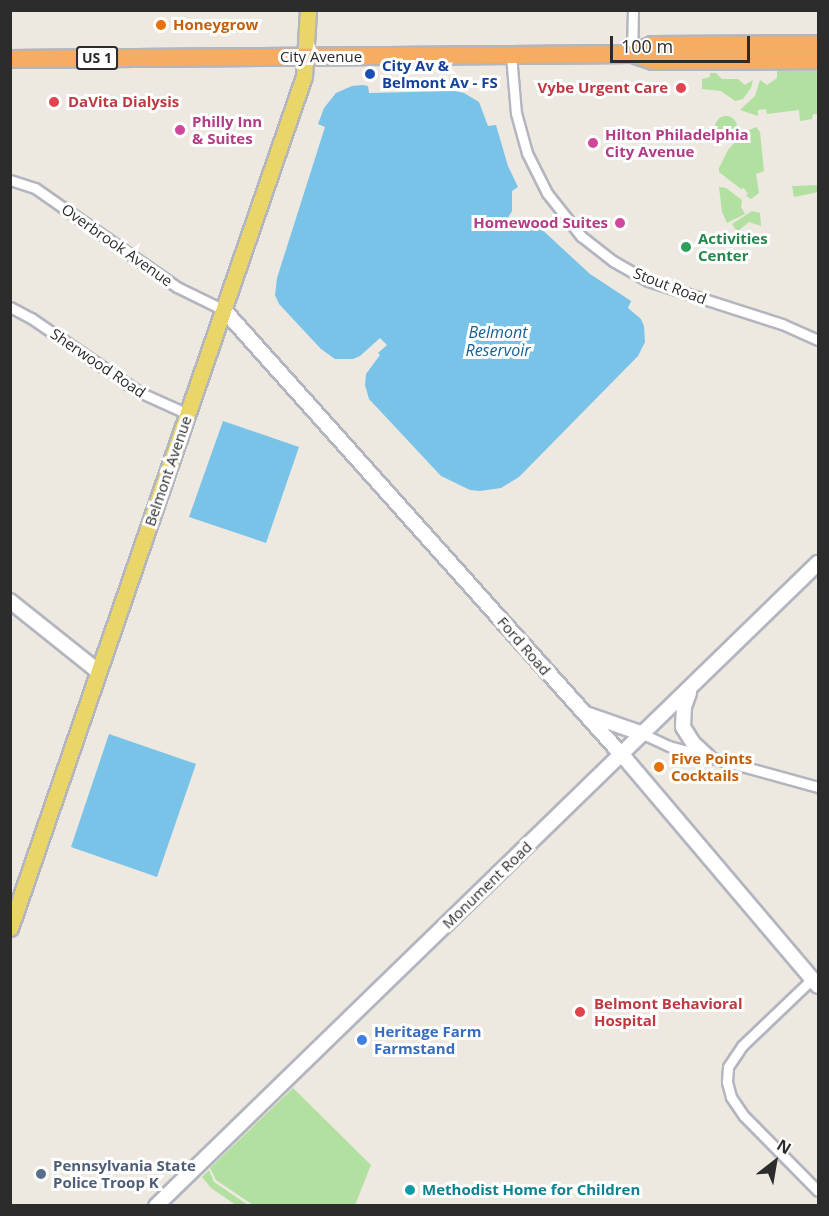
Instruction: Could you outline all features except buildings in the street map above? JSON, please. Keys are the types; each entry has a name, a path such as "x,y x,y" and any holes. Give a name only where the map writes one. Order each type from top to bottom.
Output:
{"highway":[{"name":"City Avenue","path":"632,54 652,45 819,44"},
{"path":"755,61 759,50 766,45"},
{"name":"City Avenue","path":"10,59 632,54 652,61 819,60"}],"main road":[{"name":"Belmont Avenue","path":"10,928 304,76 307,57 308,10"}],"street":[{"path":"632,54 633,10"},
{"name":"Stout Road","path":"511,55 516,113 529,159 555,204 586,240 625,269 648,281 782,324 819,340"},
{"name":"Overbrook Avenue","path":"10,180 35,188 177,287 224,310"},
{"name":"Sherwood Road","path":"10,307 31,318 139,392 188,414"},
{"name":"Ford Road","path":"224,310 621,755 770,926 815,983"},
{"name":"Monument Road","path":"156,1206 819,563"},
{"path":"10,601 99,672"},
{"path":"692,686 684,707 683,727 693,743 708,757"},
{"path":"581,711 661,743 819,787"},
{"path":"815,983 742,1046 731,1061 727,1082 731,1097 744,1116 819,1191"}],"green space":[{"path":"777,71 818,71 818,114 813,114 812,119 800,121 799,110 767,114 766,109 758,110 758,116 740,110 755,96 760,80 767,85 777,78"},
{"path":"710,73 716,73 722,79 738,79 745,85 753,80 751,88 743,99 735,101 721,91 702,89 702,79 710,77"},
{"path":"726,116 734,119 737,127 734,135 726,138 718,135 715,127 718,119"},
{"path":"756,127 760,132 764,171 756,174 759,193 751,199 746,196 749,192 747,193 744,188 741,189 719,172 719,168 728,150 743,133"},
{"path":"818,185 818,192 794,197 792,186"},
{"path":"719,187 726,188 742,200 741,207 745,214 727,223 722,212"},
{"path":"752,211 760,213 761,226 749,222 738,231 736,230 732,224"},
{"path":"293,1088 371,1165 355,1205 253,1205 216,1180 210,1168"},
{"path":"209,1170 214,1182 248,1205 236,1205 211,1188 202,1177"}],"water":[{"name":"Belmont Reservoir","path":"352,86 368,86 369,93 455,91 464,93 479,102 488,126 496,125 508,166 518,187 512,191 512,211 503,226 523,220 537,225 590,274 631,301 628,308 641,319 644,326 645,342 638,356 519,477 501,488 470,490 441,476 369,399 365,385 366,374 380,355 378,353 387,345 380,338 360,356 353,359 335,359 321,349 279,304 275,295 277,278 325,127 318,124 324,108 336,93"},
{"path":"223,421 299,447 266,543 189,517"},
{"path":"109,734 196,764 157,877 71,847"}],"place":[{"name":"Honeygrow","path":"161,25"},
{"name":"City Av & Belmont Av - FS","path":"370,74"},
{"name":"Vybe Urgent Care","path":"681,88"},
{"name":"DaVita Dialysis","path":"54,102"},
{"name":"Philly Inn & Suites","path":"180,130"},
{"name":"Hilton Philadelphia City Avenue","path":"593,143"},
{"name":"Homewood Suites","path":"620,223"},
{"name":"Activities Center","path":"686,247"},
{"name":"Five Points Cocktails","path":"659,767"},
{"name":"Belmont Behavioral Hospital","path":"580,1012"},
{"name":"Heritage Farm Farmstand","path":"362,1040"},
{"name":"Pennsylvania State Police Troop K","path":"41,1174"},
{"name":"Methodist Home for Children","path":"410,1190"}]}
